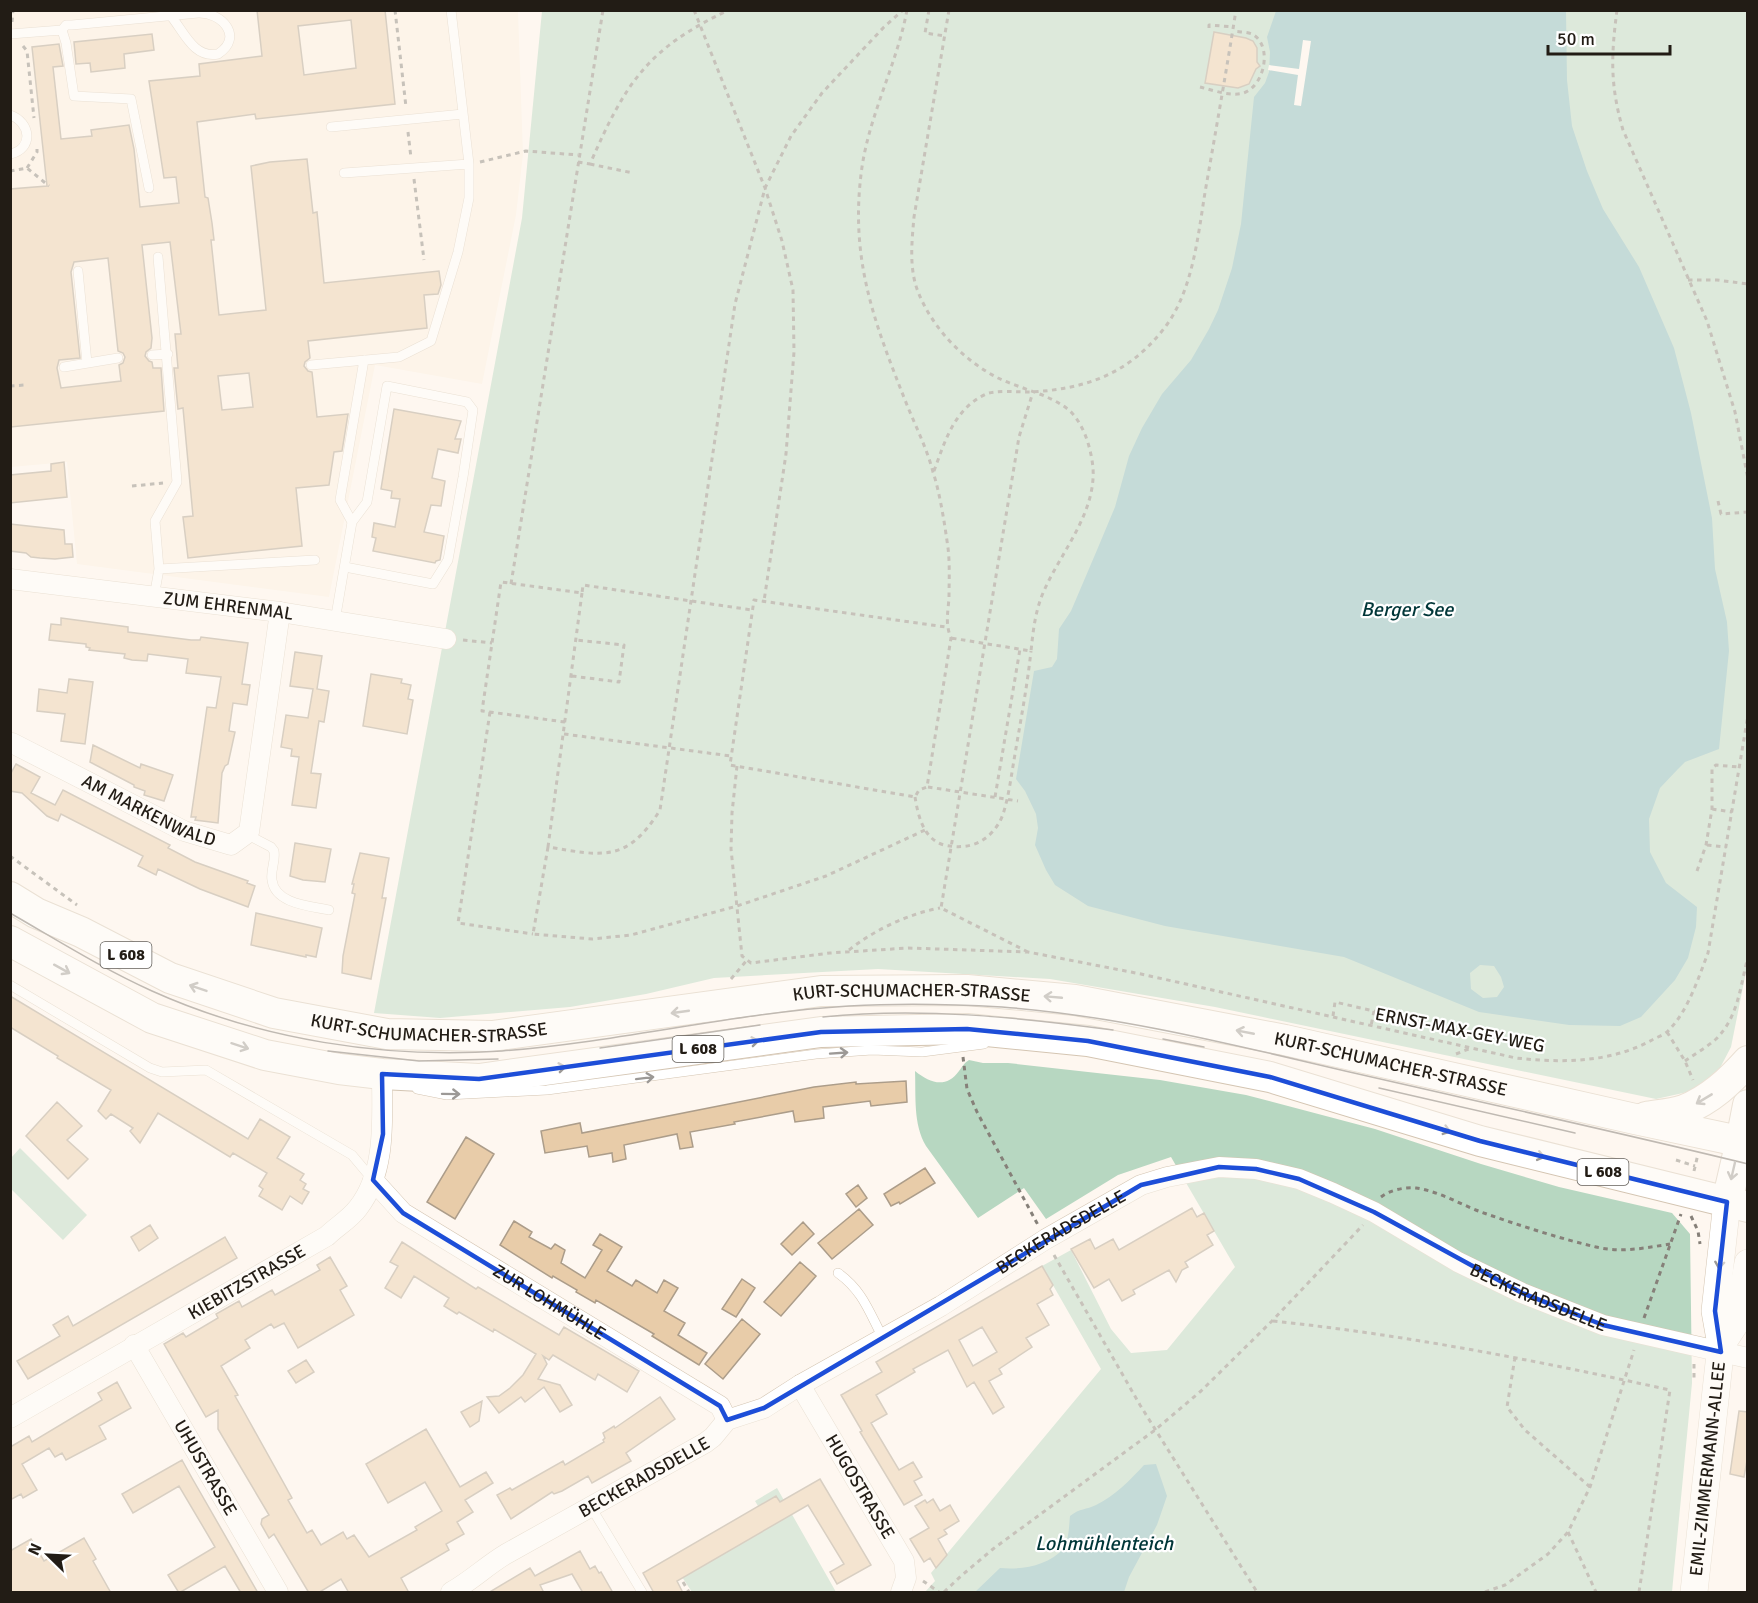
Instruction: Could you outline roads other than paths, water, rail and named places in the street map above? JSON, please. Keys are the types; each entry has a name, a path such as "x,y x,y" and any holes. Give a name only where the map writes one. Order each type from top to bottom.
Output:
{"main road":[{"name":"KURT-SCHUMACHER-STRASSE","path":"10,875 170,978 274,1013 387,1034 492,1035 821,991 967,990 1075,1000 1285,1040 1744,1142"},
{"name":"KURT-SCHUMACHER-STRASSE","path":"10,897 36,913 79,918"},
{"name":"KURT-SCHUMACHER-STRASSE","path":"10,941 152,1018 265,1054 339,1069 478,1079 821,1032 967,1029 1088,1041 1269,1077 1480,1141 1690,1188 1737,1204"},
{"name":"L 608","path":"1635,1119 1683,1111 1703,1101 1735,1075 1748,1061"},
{"name":"EMIL-ZIMMERMANN-ALLEE","path":"1694,1593 1721,1348 1715,1311 1737,1204 1748,1105"},
{"name":"EMIL-ZIMMERMANN-ALLEE","path":"1721,1348 1738,1318 1748,1263"}],"street":[{"name":"ZUM EHRENMAL","path":"10,579 280,612 447,639"},
{"name":"AM MARKENWALD","path":"12,743 184,831 231,845 249,832 280,612"},
{"name":"KIEBITZSTRASSE","path":"10,1418 327,1236 358,1208 373,1180 383,1134 390,1074"},
{"name":"BECKERADSDELLE","path":"451,1593 499,1558 705,1443 727,1420 764,1408 800,1385 941,1306 1046,1239 1141,1185 1167,1177 1219,1167 1256,1169 1299,1179 1374,1212 1458,1262 1522,1293 1603,1324 1639,1334 1721,1348 1748,1358"},
{"name":"ZUR LOHMÜHLE","path":"373,1180 403,1214 720,1406 727,1420"},
{"name":"UHUSTRASSE","path":"134,1345 278,1593"},
{"name":"HUGOSTRASSE","path":"800,1385 904,1561 906,1578 901,1593"}],"lane":[{"path":"311,365 399,357 431,341 458,252 469,198 469,164 451,10"},
{"path":"10,34 62,30 66,25 205,13 216,16 224,23 229,32 228,44 218,54 200,53 189,42 171,16"},
{"path":"62,30 74,96 130,99 148,188"},
{"path":"331,126 463,114"},
{"path":"10,115 21,119 27,128 27,138 23,147 10,153"},
{"path":"344,173 469,164"},
{"path":"154,597 159,569 155,522 177,482 168,354 158,257"},
{"path":"78,271 87,363"},
{"path":"152,355 168,354"},
{"path":"64,367 118,358"},
{"path":"352,522 340,500 364,360"},
{"path":"335,622 352,522 367,502 387,386 467,402 473,410 448,560 432,584 345,567"},
{"path":"159,569 315,560"},
{"path":"246,834 274,851 271,879 280,895 297,903 329,910"},
{"path":"10,985 150,1068 162,1072 206,1070 352,1155 373,1180"},
{"name":"KURT-SCHUMACHER-STRASSE","path":"1038,1046 1088,1041"},
{"name":"KURT-SCHUMACHER-STRASSE","path":"390,1074 415,1089 447,1095 547,1090 816,1054 872,1050 922,1052 991,1043"},
{"path":"838,1273 856,1288 883,1338"},
{"path":"591,1507 642,1593"}],"water":[{"name":"Berger See","path":"1276,11 1566,11 1567,80 1572,126 1603,209 1639,267 1674,348 1691,413 1712,518 1715,569 1727,622 1729,651 1719,749 1685,762 1660,788 1649,819 1650,852 1666,883 1697,907 1696,927 1688,958 1675,980 1641,1017 1620,1026 1569,1025 1479,1012 1344,957 1165,926 1088,906 1055,885 1035,845 1038,828 1036,814 1025,791 1016,779 1034,671 1052,667 1057,659 1059,629 1071,611 1115,507 1129,456 1162,394 1191,360 1218,310 1232,268 1241,224 1254,97 1265,83 1269,72 1270,52 1267,37","holes":["1480,965 1494,966 1504,987 1497,997 1483,998 1471,989 1470,973"]},
{"name":"Lohmühlenteich","path":"1156,1464 1167,1496 1157,1525 1129,1577 1124,1592 975,1592 1000,1568 1034,1566 1057,1555 1066,1542 1070,1516 1110,1497 1144,1465"}],"tram line":[{"path":"10,913 98,964 152,991 193,1008 280,1034 324,1042 413,1052 502,1051 546,1047 762,1015 849,1006 906,1004 1002,1007 1091,1017 1179,1033 1748,1164"},
{"path":"823,1017 932,1013 1041,1021 1113,1030"},
{"path":"600,1048 760,1025"},
{"path":"1163,1039 1204,1047"},
{"path":"328,1051 419,1061 498,1059"},
{"path":"1379,1088 1575,1133"}]}
